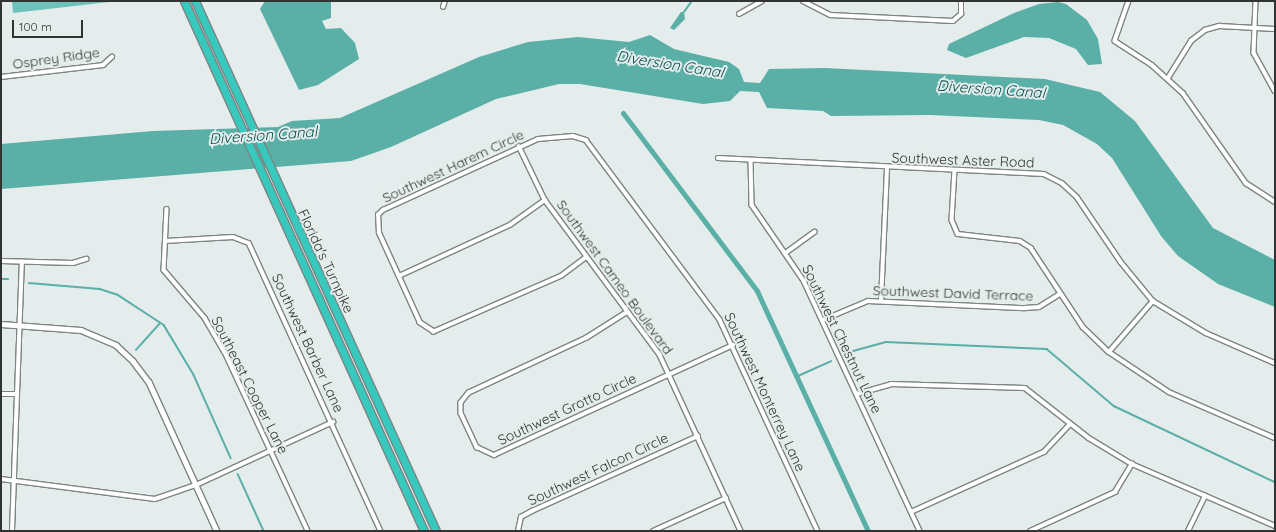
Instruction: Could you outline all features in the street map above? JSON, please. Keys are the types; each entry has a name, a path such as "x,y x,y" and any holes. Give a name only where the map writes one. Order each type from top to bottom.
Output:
{"highway":[{"name":"Florida's Turnpike","path":"184,1 237,122 424,531"},
{"name":"Florida's Turnpike","path":"195,1 248,122 436,531"}],"street":[{"path":"443,7 445,1"},
{"path":"739,14 762,1"},
{"path":"803,1 819,12 842,16 953,21 960,14 960,1"},
{"path":"1129,1 1127,14 1115,39 1168,78 1192,103 1246,183 1275,202"},
{"path":"1256,1 1254,28 1256,58 1275,91"},
{"path":"1168,78 1190,41 1205,30 1219,26 1275,29"},
{"name":"Osprey Ridge","path":"1,77 103,65 112,57"},
{"name":"Southwest Harem Circle","path":"580,136 538,139 519,146 383,210 378,216 378,229 420,323 434,332 562,276 588,257"},
{"name":"Southwest Monterrey Lane","path":"580,136 592,146 699,289 733,345 818,531"},
{"name":"Southwest Cameo Boulevard","path":"519,146 545,200 628,312 669,374 741,531"},
{"name":"Southwest Aster Road","path":"718,158 887,168 1044,174 1062,183 1077,197 1121,262 1153,301 1206,333 1275,364"},
{"name":"Southwest Chestnut Lane","path":"751,160 752,205 787,252 823,320 920,531"},
{"path":"881,301 887,168"},
{"path":"955,170 952,220 958,234 1020,241 1031,248 1083,327 1109,352 1169,392 1275,438"},
{"path":"399,276 510,225 545,200"},
{"name":"Southeast Cooper Lane","path":"167,209 164,270 168,277 205,318 271,449 308,531"},
{"path":"787,252 815,232"},
{"name":"Southwest Barber Lane","path":"165,241 233,237 249,243 333,422 381,531"},
{"path":"1,261 73,263 86,259"},
{"path":"12,531 22,262"},
{"name":"Southwest David Terrace","path":"823,320 868,301 1025,308 1039,307 1060,294"},
{"path":"1109,352 1153,301"},
{"name":"Southwest Grotto Circle","path":"628,312 587,338 469,393 461,403 461,413 477,447 494,455 733,345"},
{"path":"1,324 82,330 99,336 127,356 149,382 217,531"},
{"path":"857,394 891,384 1025,388 1070,424 1132,464 1275,526"},
{"path":"1,394 17,394"},
{"path":"1,479 155,499 196,485 271,449 333,422"},
{"path":"911,512 1044,452 1070,424"},
{"name":"Southwest Falcon Circle","path":"518,531 522,517 527,514 698,436"},
{"path":"1030,531 1115,492 1132,464"},
{"path":"1188,531 1205,496"},
{"path":"653,531 726,498"}],"shaded area":[{"path":"12,1 118,1 13,13"}],"water":[{"path":"265,1 331,1 331,18 322,21 326,29 341,28 355,43 359,59 318,85 299,90 260,9"},
{"path":"1058,2 1066,4 1087,20 1098,39 1102,64 1088,65 1076,49 1049,38 1024,37 966,58 947,50 949,44 1014,13 1039,4"},
{"path":"681,12 684,12 685,19 674,30 670,28"},
{"name":"Diversion Canal","path":"650,35 674,49 729,62 739,69 744,82 760,83 769,69 825,68 1045,79 1100,92 1135,121 1213,228 1275,260 1275,307 1218,284 1178,256 1161,236 1112,158 1097,144 1063,125 1039,120 930,115 831,116 823,111 767,108 759,92 740,91 730,101 703,104 580,84 559,84 496,99 391,147 351,161 1,189 1,144 153,131 278,127 292,121 340,118 479,57 528,42 578,37 629,42"}],"waterway":[{"path":"684,12 692,1"},
{"path":"623,113 757,291 868,531"},
{"path":"1,279 8,279"},
{"path":"29,283 100,289 118,295 164,325 194,375 231,458"},
{"path":"136,350 160,323"},
{"path":"846,353 886,342 1047,349 1114,406 1275,482"},
{"path":"798,376 831,361"},
{"path":"238,474 264,531"}]}
